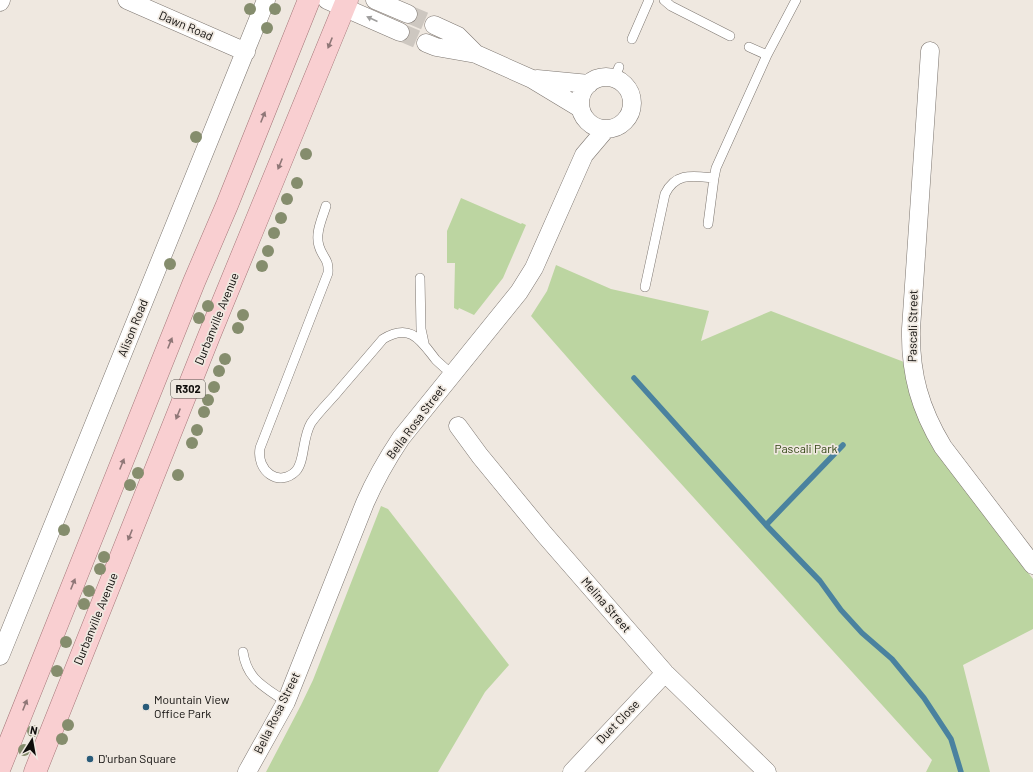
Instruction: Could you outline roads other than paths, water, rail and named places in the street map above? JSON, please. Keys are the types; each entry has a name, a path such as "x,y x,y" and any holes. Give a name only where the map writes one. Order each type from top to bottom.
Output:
{"main road":[{"name":"R302","path":"0,767 194,282 227,205 309,0"},
{"name":"Durbanville Avenue","path":"35,772 209,336 340,2"}],"street":[{"name":"Dawn Road","path":"127,0 246,52"},
{"name":"Alison Road","path":"0,656 266,0"},
{"path":"375,0 408,14"},
{"path":"340,2 400,32"},
{"path":"445,27 458,36 476,54"},
{"path":"426,43 436,47 476,54 532,79 582,113 589,124 597,128 615,128 623,123 629,116 632,108 632,98 617,73 596,79 589,84 583,91 580,99 582,113"},
{"name":"Pascali Street","path":"930,51 910,349 917,389 932,429 943,447 1033,565"},
{"path":"532,79 589,84"},
{"name":"Bella Rosa Street","path":"582,113 584,156"},
{"name":"Bella Rosa Street","path":"248,772 286,702 376,478 401,438 519,292 534,268 584,156 606,129"},
{"name":"Melina Street","path":"458,426 480,456 544,534 665,673 767,772"},
{"name":"Duet Close","path":"572,772 665,673"}],"lane":[{"path":"632,39 649,0"},
{"path":"664,0 671,6 730,36"},
{"path":"708,224 716,168 766,55 796,0"},
{"path":"749,47 766,55"},
{"path":"644,287 665,194 668,187 673,182 684,177 714,178"},
{"path":"326,206 318,234 319,245 328,261 328,273 260,448 259,456 263,469 268,474 282,478 295,472 302,460 304,440 312,422 383,339 395,334 405,333 418,338 425,344 437,361 453,374"},
{"path":"420,278 421,329 425,344"},
{"path":"243,652 245,664 256,682 286,702"}],"waterway":[{"path":"634,378 766,525 820,581 841,610 862,633 892,659 924,698 951,739 961,772"},
{"path":"766,525 843,445"}],"tunnel":[{"path":"408,14 434,25"},
{"path":"400,32 426,43"}],"place":[{"name":"Mountain View Office Park","path":"146,707"},
{"name":"D'urban Square","path":"90,759"}],"park label":[{"name":"Pascali Park","path":"806,449"}]}
